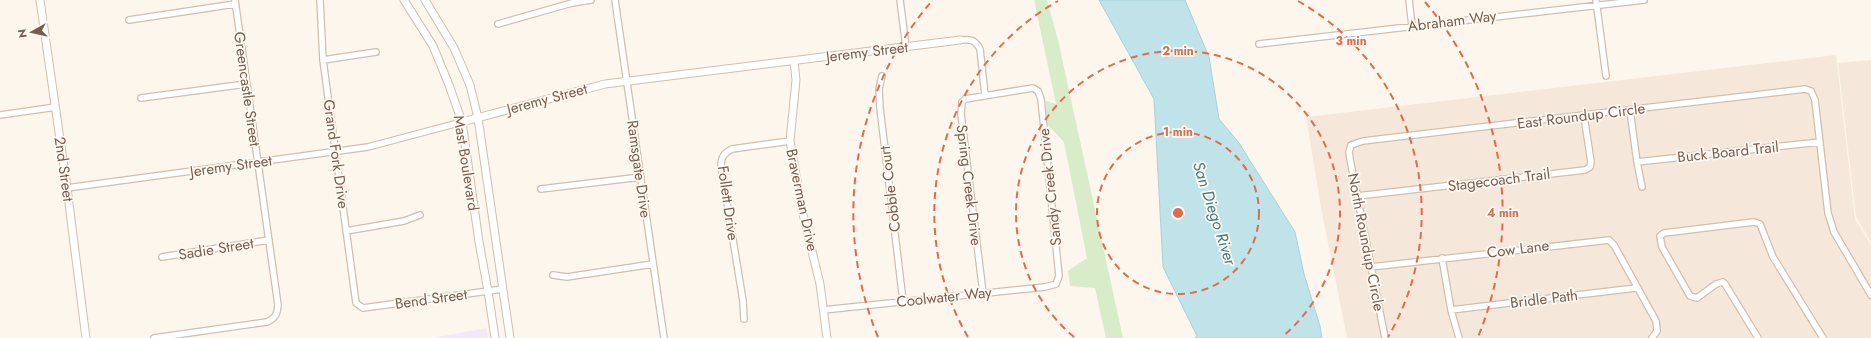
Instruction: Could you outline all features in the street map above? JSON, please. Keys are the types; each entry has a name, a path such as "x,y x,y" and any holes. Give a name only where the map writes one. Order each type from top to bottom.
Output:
{"street":[{"name":"2nd Street","path":"40,0 56,107 86,338"},
{"name":"Grand Fork Drive","path":"320,0 323,60 356,304 360,306"},
{"name":"Mast Boulevard","path":"404,0 433,46 462,122 479,242 495,338"},
{"name":"Mast Boulevard","path":"425,0 454,48 470,85 478,118 510,338"},
{"path":"498,24 572,3 591,0"},
{"name":"Ramsgate Drive","path":"615,0 664,338"},
{"path":"900,0 906,47"},
{"path":"1409,0 1412,26"},
{"name":"Abraham Way","path":"1259,44 1596,3 1644,0"},
{"path":"129,20 235,2"},
{"name":"Greencastle Street","path":"154,338 256,324 274,319 277,314 278,305 235,2"},
{"path":"1596,3 1606,76"},
{"name":"Jeremy Street","path":"67,188 368,147 590,87 627,81 960,40 972,40 977,43 980,49 985,95"},
{"path":"323,60 376,52"},
{"name":"Braverman Drive","path":"794,61 796,80 790,141 802,210 818,272 827,338"},
{"name":"Cobble Court","path":"882,76 879,89 880,108 903,301"},
{"path":"141,98 246,84"},
{"name":"Sandy Creek Drive","path":"985,95 1033,88 1038,91 1060,276"},
{"name":"East Roundup Circle","path":"1351,145 1363,141 1805,89 1811,91 1815,100 1820,142"},
{"name":"Spring Creek Drive","path":"983,293 960,114 962,102 965,99 985,95"},
{"path":"0,115 56,107"},
{"path":"1630,110 1636,162 1642,187"},
{"name":"Stagecoach Trail","path":"1357,196 1585,170 1590,167 1591,162 1584,116"},
{"name":"Follett Drive","path":"744,319 742,296 721,160 725,152 732,149 790,141"},
{"path":"1820,142 1828,213 1834,232 1871,295"},
{"name":"Buck Board Trail","path":"1636,162 1820,142"},
{"name":"North Roundup Circle","path":"1351,145 1349,152 1385,338"},
{"path":"541,189 641,177"},
{"path":"346,232 404,221 420,215"},
{"path":"1758,338 1723,282 1716,284 1697,298 1690,296 1662,247 1660,236 1670,231 1754,222 1760,224 1773,257 1822,338"},
{"name":"Sadie Street","path":"162,257 269,240"},
{"name":"Cow Lane","path":"1371,267 1609,240 1614,245 1636,288"},
{"path":"1442,258 1451,310 1459,338"},
{"path":"553,276 567,277 653,264"},
{"name":"Coolwater Way","path":"823,310 1045,288 1056,284 1060,276"},
{"path":"1636,288 1658,326 1652,338"},
{"name":"Bridle Path","path":"1451,310 1636,288"},
{"name":"Bend Street","path":"360,306 364,308 380,307 503,289"}],"shaded area":[{"path":"1836,55 1855,219 1871,245 1871,338 1347,338 1321,208 1306,117"},
{"path":"1871,60 1871,242 1856,217 1838,63"},
{"path":"486,328 488,338 433,338"}],"green space":[{"path":"1034,0 1047,0 1058,40 1123,338 1106,338 1095,288 1070,286 1068,271 1087,258 1064,142 1047,124 1046,101 1056,104"}],"water":[{"name":"San Diego River","path":"1099,0 1185,0 1209,57 1219,119 1239,143 1295,232 1304,274 1320,326 1322,338 1195,338 1197,336 1163,267 1154,99"}]}
